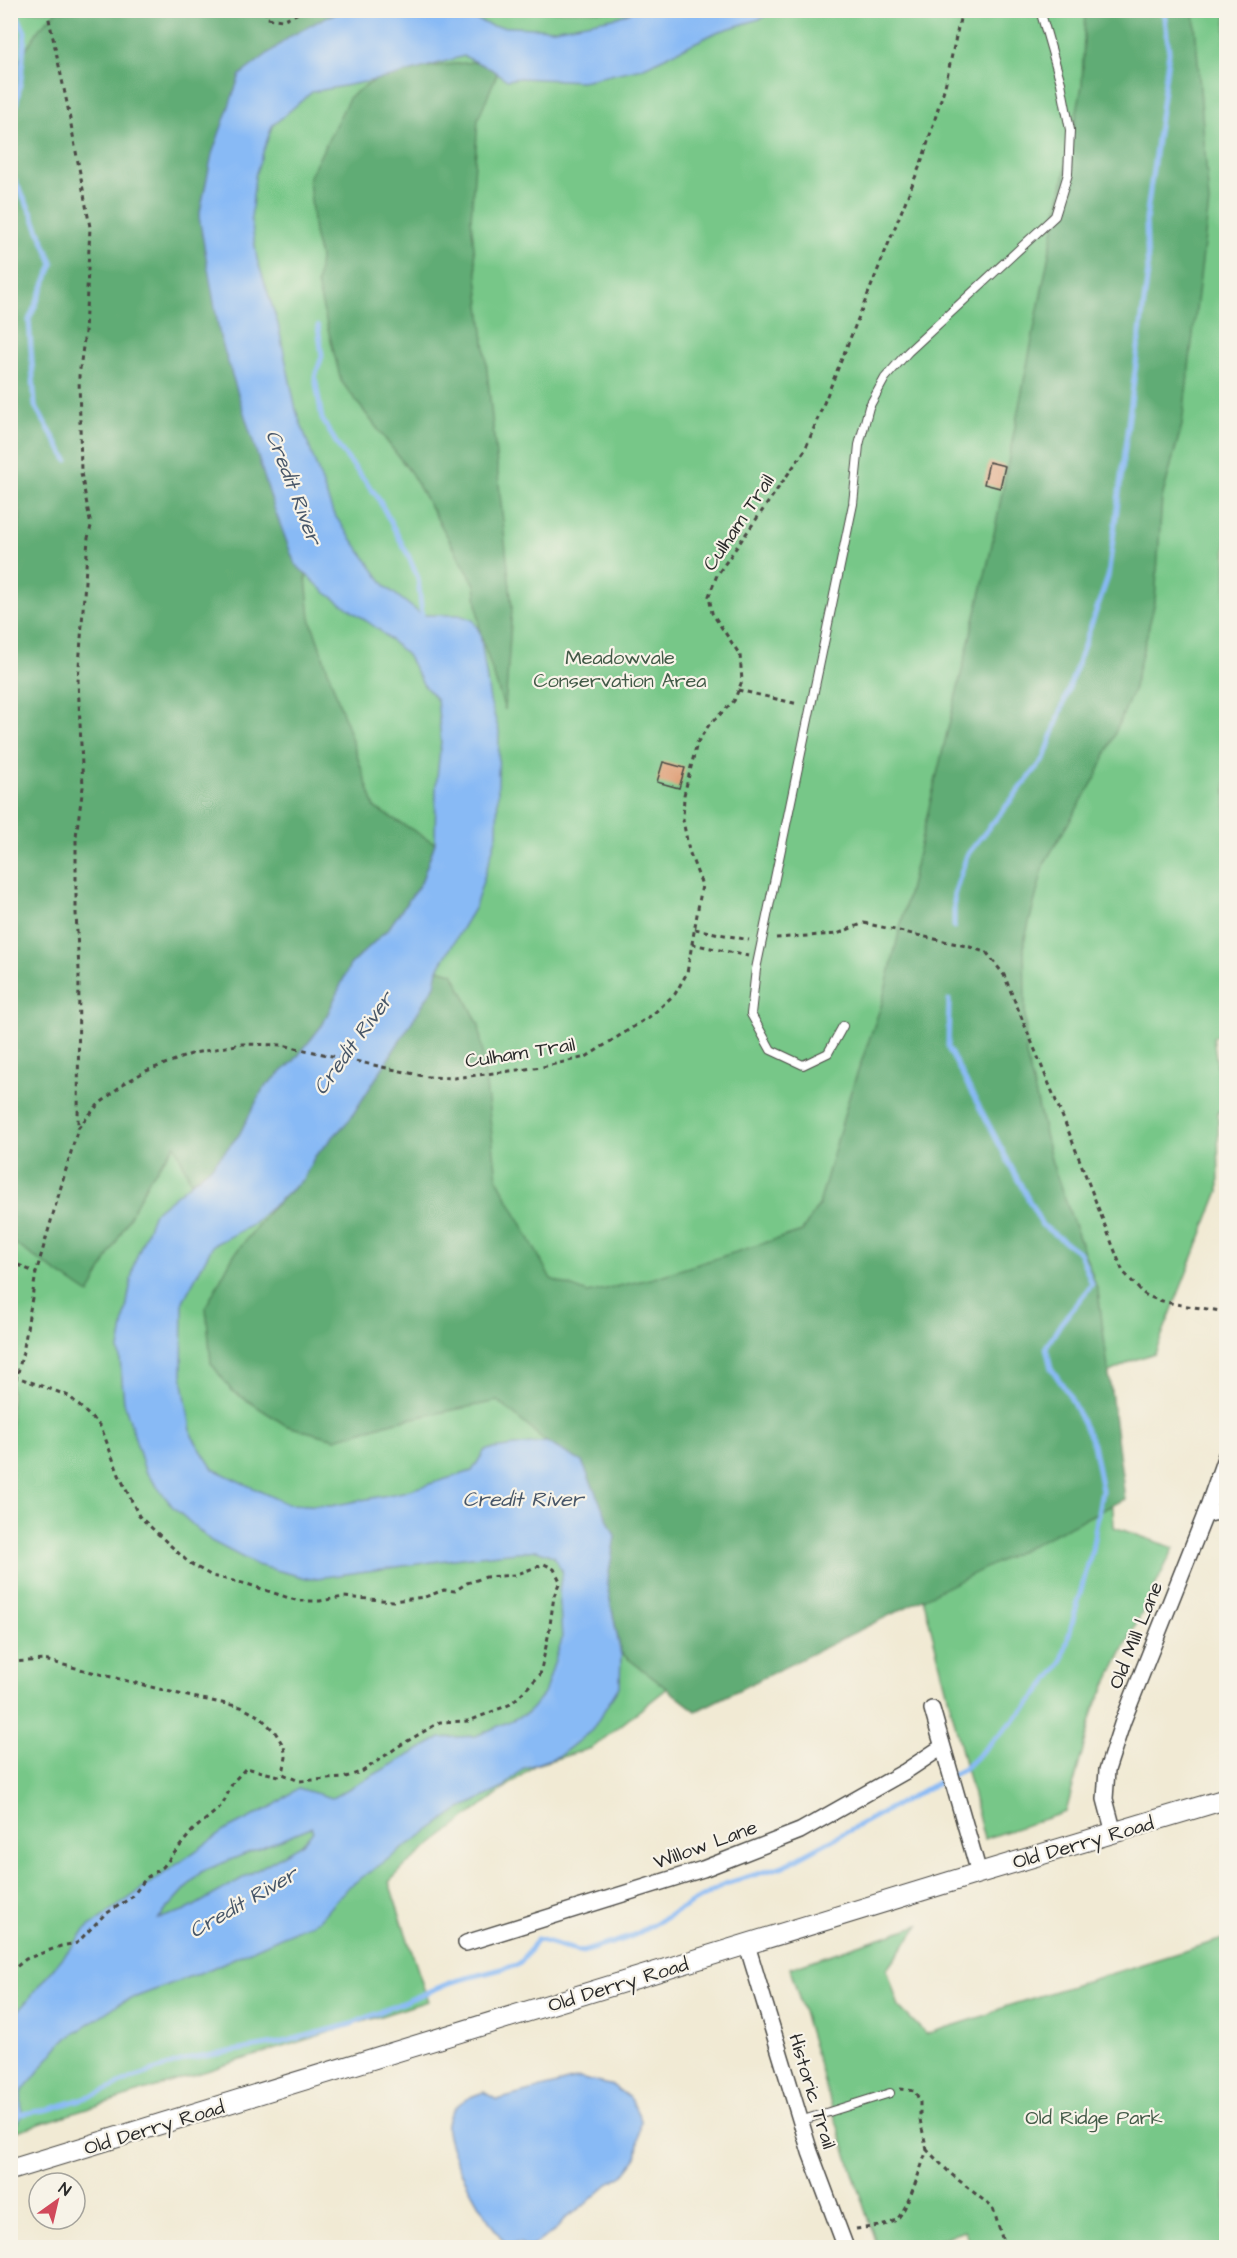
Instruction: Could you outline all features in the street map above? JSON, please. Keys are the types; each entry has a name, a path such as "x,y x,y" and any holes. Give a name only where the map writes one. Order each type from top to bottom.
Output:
{"street":[{"name":"Old Mill Lane","path":"1114,1833 1105,1799 1107,1770 1123,1721 1227,1455"},
{"path":"1205,1515 1227,1510"},
{"path":"932,1709 979,1873"},
{"name":"Willow Lane","path":"466,1943 703,1869 800,1831 906,1771 944,1754"},
{"name":"Old Derry Road","path":"10,2170 1227,1799"},
{"name":"Historic Trail","path":"747,1945 810,2152 846,2247"}],"lane":[{"path":"843,1026 828,1053 803,1065 771,1050 751,1014 758,958 853,504 859,446 869,407 885,378 908,352 1055,216 1068,174 1070,130 1061,83 1040,10"},
{"path":"800,2121 890,2093"}],"path":[{"path":"47,10 90,226 85,332 79,376 81,473 91,526 87,538 78,681 83,787 76,836 79,970 78,1128"},
{"path":"266,10 267,18 282,20 306,10"},
{"path":"494,10 502,12 526,10"},
{"name":"Culham Trail","path":"10,1389 17,1377 36,1273 78,1128 97,1106 123,1084 146,1071 194,1053 242,1044 282,1045 428,1077 454,1078 542,1067 586,1057 652,1015 675,994 687,973 702,885 689,851 685,831 684,795 697,743 709,725 734,701 742,681 740,655 712,614 709,596 717,575 805,450 828,397 923,158 945,86 962,10"},
{"path":"738,690 811,707"},
{"path":"695,929 762,941 780,937 837,934 864,923 970,947 987,953 1004,975 1123,1272 1133,1280 1143,1294 1159,1300 1227,1312"},
{"path":"692,944 758,958"},
{"path":"10,1261 36,1273"},
{"path":"10,1972 26,1959 61,1946 77,1943 104,1915 132,1897 146,1878 163,1867 193,1830 222,1806 233,1782 246,1768 279,1776 283,1774 299,1781 343,1778 363,1771 440,1722 469,1721 511,1704 540,1674 554,1596 560,1581 554,1569 544,1564 515,1575 486,1577 467,1583 455,1591 444,1590 425,1597 393,1601 344,1597 320,1601 298,1601 247,1584 212,1576 188,1562 139,1516 119,1475 101,1426 69,1396 17,1377"},
{"path":"10,1662 44,1660 241,1707 260,1717 275,1732 284,1747 283,1774"},
{"path":"890,2093 900,2089 915,2091 920,2102 920,2120 927,2150 951,2174 993,2208 1005,2247"},
{"path":"840,2232 884,2224 897,2219 910,2196 927,2150"}],"green space":[{"name":"Meadowvale Conservation Area","path":"11,11 1226,11 1226,1035 1213,1037 1219,1077 1226,1076 1226,1112 1218,1111 1219,1191 1155,1353 1134,1360 1096,1379 1112,1494 1114,1527 1174,1548 1094,1709 1066,1812 984,1839 921,1589 688,1672 592,1748 535,1765 408,1863 389,1882 428,2001 11,2133"},
{"path":"57,11 346,11 328,16 259,130 237,316 300,515 310,618 375,808 435,843 421,883 388,929 350,965 323,1024 294,1061 263,1089 239,1135 213,1165 191,1182 175,1145 150,1178 89,1294 11,1241 10,576 21,513 10,481 10,74 39,29"},
{"path":"1085,11 1194,11 1209,203 1182,425 1162,498 1155,602 1133,691 1096,777 1045,862 1024,942 1026,1055 1052,1163 1098,1291 1125,1499 696,1711 621,1653 607,1585 615,1536 582,1462 546,1442 498,1401 393,1422 335,1439 287,1426 231,1390 211,1363 206,1307 233,1256 270,1210 303,1179 315,1156 350,1119 435,985 438,969 453,973 479,1025 497,1178 551,1279 588,1293 654,1278 802,1231 819,1205 850,1094 882,1003 990,554 1082,86"},
{"path":"493,60 502,62 478,119 471,219 512,607 505,710 480,633 475,585 411,473 341,381 317,285 320,258 314,233 309,178 350,96 389,71"},
{"name":"Old Ridge Park","path":"919,1925 887,1969 899,2007 926,2034 984,2016 1004,2007 1226,1938 1226,2247 972,2247 964,2231 919,2247 877,2247 790,1968"}],"water":[{"name":"Credit River","path":"346,11 454,11 492,26 554,29 618,17 633,11 771,11 763,18 717,32 642,68 582,81 519,78 507,80 491,69 464,56 391,77 312,92 272,126 255,176 251,219 257,259 278,324 296,410 333,513 386,587 422,615 459,615 473,620 480,633 490,701 499,731 497,835 475,907 438,969 435,985 350,1119 315,1156 303,1179 250,1226 213,1245 183,1301 182,1377 192,1436 213,1469 287,1504 331,1506 403,1492 472,1471 485,1450 546,1442 582,1462 615,1536 607,1585 621,1655 620,1685 592,1730 559,1756 522,1769 503,1788 458,1810 347,1888 319,1920 210,1969 120,2003 62,2042 21,2093 22,2116 11,2131 11,2020 87,1928 224,1831 273,1806 298,1788 332,1798 440,1738 476,1736 528,1713 544,1694 562,1639 559,1591 562,1571 553,1556 537,1550 310,1579 257,1565 211,1541 173,1507 145,1471 124,1402 119,1349 134,1264 154,1213 213,1165 239,1135 263,1089 294,1061 323,1024 350,965 388,929 421,883 435,843 436,786 441,741 437,700 423,684 407,655 378,629 325,592 295,564 274,508 220,337 199,217 212,154 240,75 291,36 328,16","holes":["311,1827 313,1831 300,1845 189,1909 158,1919 201,1872"]},
{"path":"579,2078 613,2086 631,2099 641,2120 636,2159 623,2176 608,2184 580,2209 564,2219 555,2231 530,2247 519,2243 507,2244 479,2205 452,2151 448,2136 449,2117 461,2103 484,2092 497,2100"}],"building":[{"path":"989,462 1005,466 1000,488 984,484"},
{"path":"663,762 685,768 679,788 657,782"}],"waterway":[{"path":"10,137 21,79 25,32 15,10"},
{"path":"954,927 954,895 967,855 1044,759 1108,577 1148,272 1146,220 1169,52 1164,10"},
{"path":"10,147 13,177 32,214 53,264 29,320 35,406 67,460"},
{"path":"318,326 322,356 315,377 322,419 340,449 377,496 408,555 418,578 422,615"},
{"path":"10,2116 50,2109 189,2059 279,2043 351,2024 452,1982 517,1965 537,1939 582,1952 631,1937 725,1884 783,1866 965,1768 1028,1706 1061,1664 1092,1550 1102,1490 1093,1444 1068,1393 1051,1368 1046,1347 1061,1323 1092,1284 1080,1253 1042,1225 948,1048 949,1000"}]}
